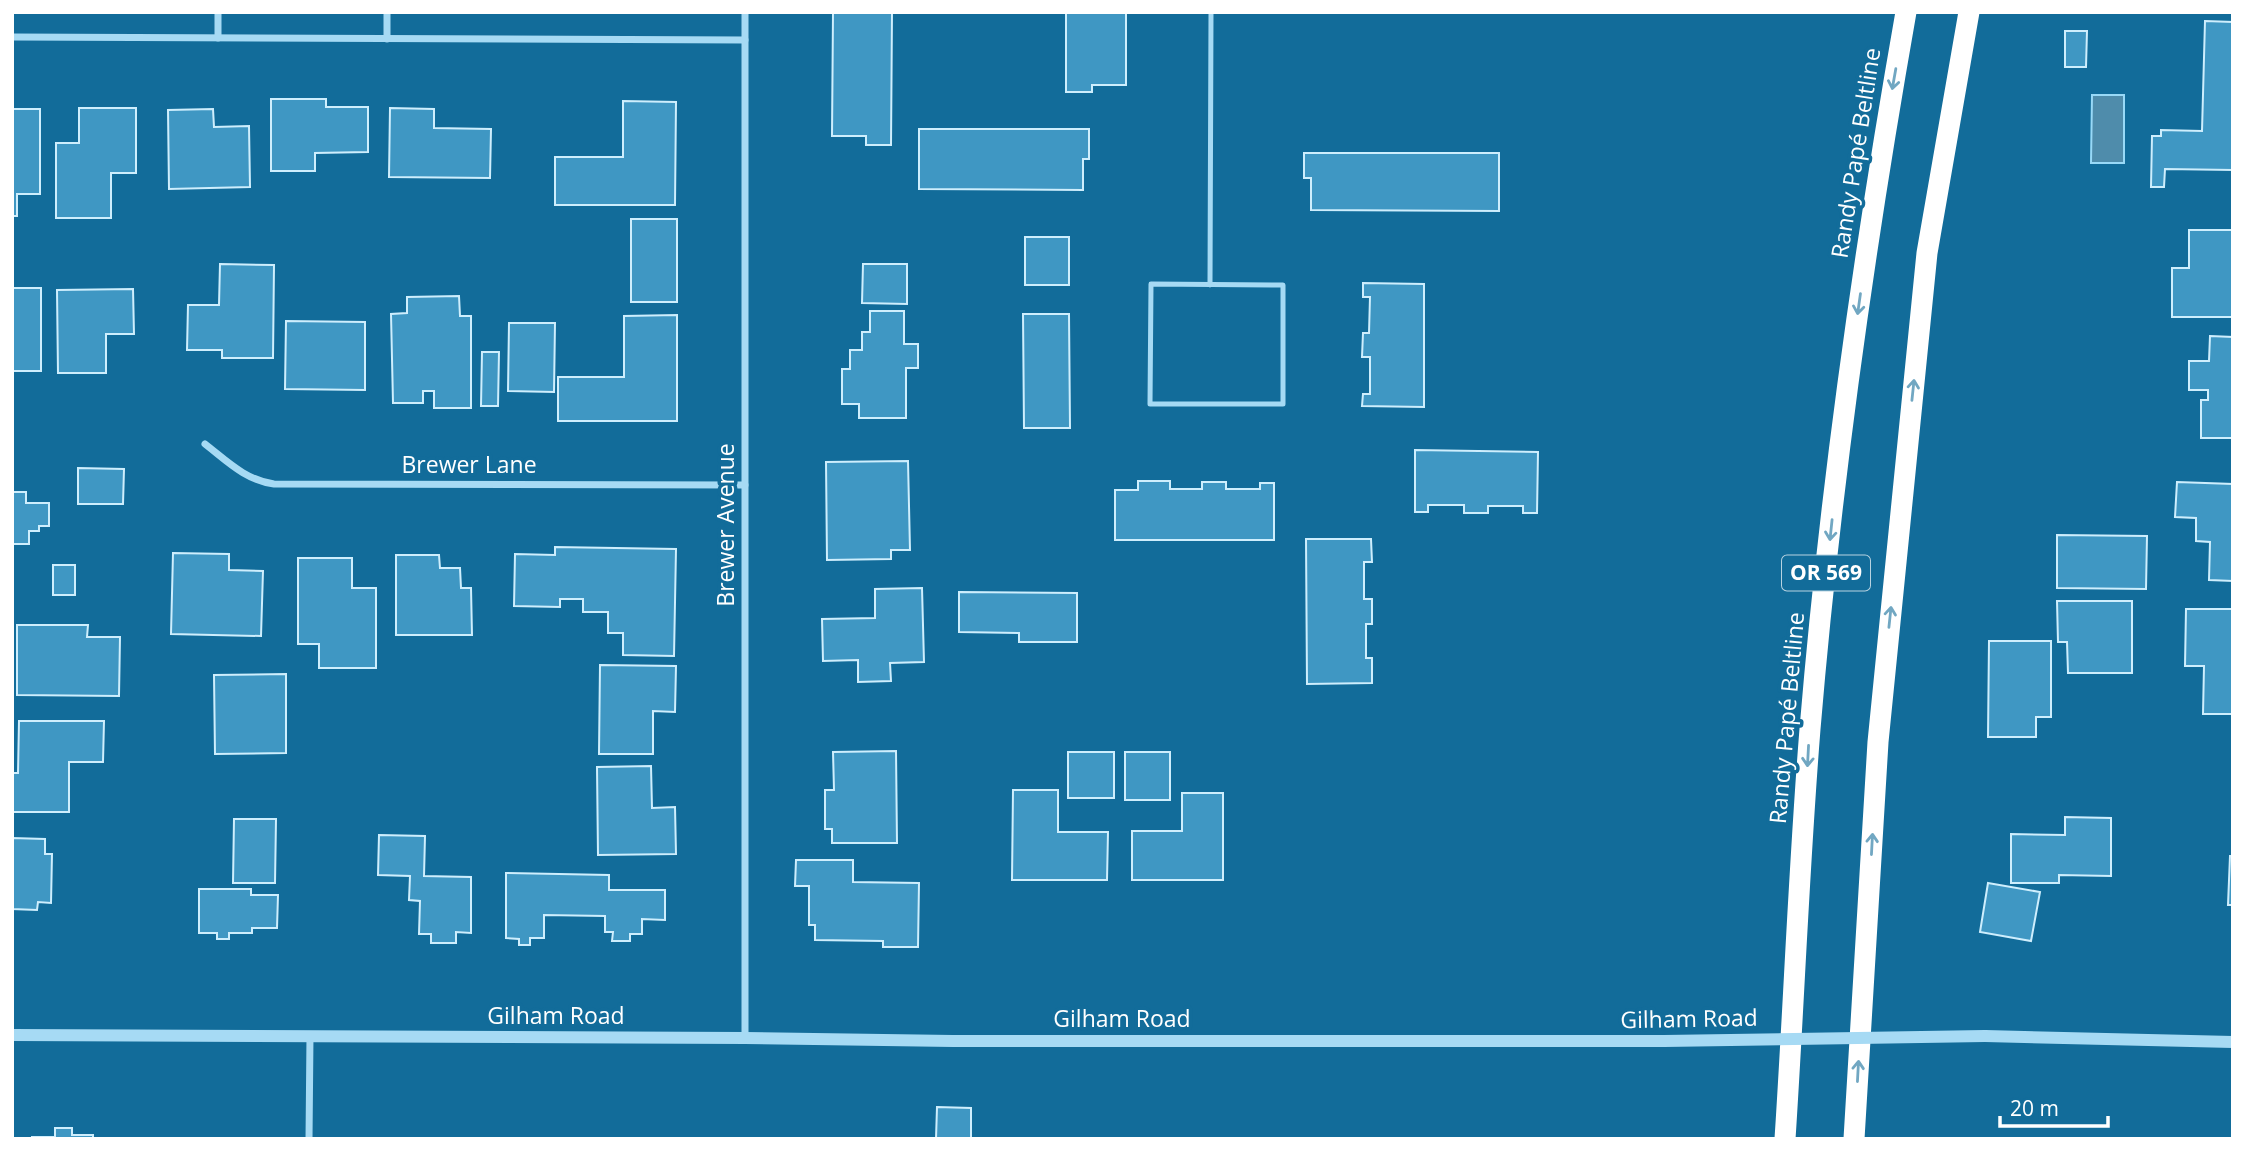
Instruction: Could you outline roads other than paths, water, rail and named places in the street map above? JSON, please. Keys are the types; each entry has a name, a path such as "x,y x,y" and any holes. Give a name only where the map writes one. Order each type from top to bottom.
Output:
{"highway":[{"name":"Randy Papé Beltline","path":"1785,1139 1810,729 1842,422 1880,159 1906,12"},
{"name":"OR 569","path":"1854,1139 1878,742 1924,280 1969,12"}],"street":[{"path":"218,12 218,38"},
{"path":"387,12 387,39"},
{"name":"Brewer Avenue","path":"745,12 745,1038"},
{"path":"12,37 745,40"},
{"name":"Brewer Lane","path":"205,444 240,472 261,482 274,484 745,485"},
{"name":"Gilham Road","path":"12,1035 953,1041 1664,1041 1985,1036 2233,1042"},
{"path":"309,1139 310,1036"}],"lane":[{"path":"1210,285 1211,12"},
{"path":"1151,284 1210,285 1283,285 1283,404 1150,404 1151,284"}],"water":[{"path":"2092,95 2124,95 2124,163 2091,163"}]}
